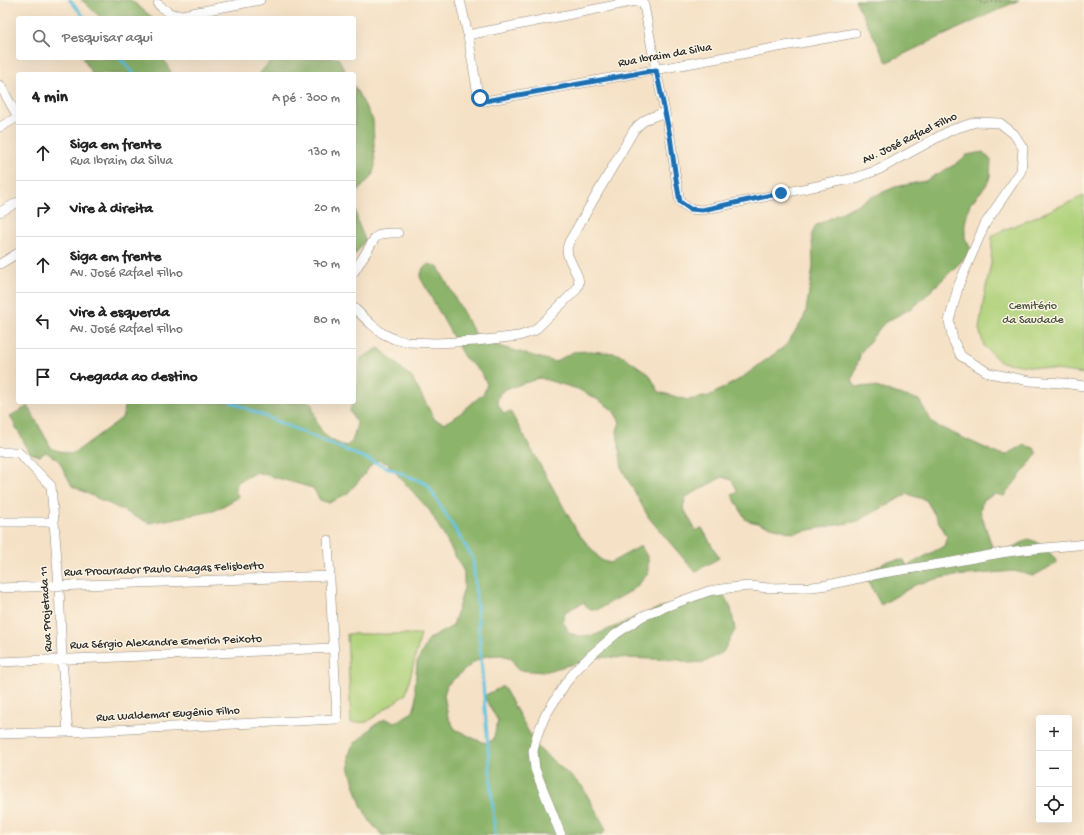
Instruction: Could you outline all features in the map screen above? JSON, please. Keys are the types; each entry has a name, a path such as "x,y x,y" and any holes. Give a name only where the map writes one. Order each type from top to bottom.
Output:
{"street":[{"path":"158,4 173,15 182,15 260,0"},
{"path":"356,310 382,333 394,339 407,342 436,343 476,341 519,336 534,331 576,290 579,283 578,277 568,256 567,249 569,242 634,130 641,122 665,113 642,0 468,35 460,0"},
{"name":"Rua Ibraim da Silva","path":"468,35 478,95 485,101 855,33"},
{"path":"0,84 16,113"},
{"name":"Av. José Rafael Filho","path":"665,113 680,202 690,209 702,210 855,178 878,170 951,130 976,122 1000,123 1014,134 1023,148 1020,171 985,224 959,284 949,321 953,340 961,356 989,373 1030,381 1084,386"},
{"path":"0,127 16,118"},
{"path":"0,212 16,203"},
{"path":"356,269 375,238 385,233 398,233"},
{"path":"0,264 16,254"},
{"name":"Rua Projetada 11","path":"0,452 18,452 51,486 68,732"},
{"path":"0,522 54,522"},
{"path":"328,540 334,648"},
{"path":"561,835 535,769 533,751 537,735 545,716 575,671 616,634 643,616 709,591 750,586 776,588 812,587 883,573 1009,552 1084,544"},
{"name":"Rua Procurador Paulo Chagas Felisberto","path":"0,588 329,576"},
{"name":"Rua Sérgio Alexandre Emerich Peixoto","path":"0,662 334,648"},
{"name":"Rua Waldemar Eugênio Filho","path":"0,734 337,719 334,648"}],"path":[{"path":"977,0 983,4 1002,0"}],"green space":[{"path":"81,0 131,0 151,16 99,16"},
{"path":"855,0 1019,0 887,62"},
{"path":"84,60 164,60 171,72 91,72"},
{"path":"271,60 339,60 346,72 261,72"},
{"path":"356,90 373,120 375,166 372,176 357,192 356,195"},
{"path":"983,152 991,160 990,177 988,182 970,204 965,223 965,238 972,251 915,306 884,323 861,352 852,381 856,387 872,386 919,400 933,424 996,453 1006,455 1024,445 1034,448 1037,454 1004,496 995,494 983,500 980,510 994,550 1004,553 1028,539 1037,542 1054,557 1057,563 1033,576 1014,571 945,577 917,584 881,605 864,574 888,561 904,560 907,566 944,546 947,536 926,500 907,494 858,521 793,533 746,520 732,495 738,492 732,480 722,477 686,497 683,507 696,531 702,528 719,558 695,572 649,518 622,469 617,431 620,422 613,410 578,389 540,378 506,389 500,393 497,402 504,414 510,411 578,533 601,560 610,563 641,546 648,558 648,574 633,590 597,610 587,608 584,602 565,612 563,621 569,633 579,636 595,635 659,608 715,593 724,596 731,608 735,630 723,652 705,662 689,663 680,660 599,657 543,672 518,670 511,658 501,655 486,656 474,662 447,685 444,695 448,717 455,729 486,743 493,740 498,721 484,696 503,686 537,747 582,786 606,829 602,835 382,835 371,823 361,805 350,771 349,755 352,746 373,726 385,719 395,722 413,712 416,702 415,687 417,662 429,639 453,626 464,588 464,572 430,511 387,463 378,460 372,464 348,493 329,503 320,500 313,488 256,472 238,482 235,491 239,497 214,511 149,523 72,486 59,461 46,452 40,456 30,453 10,416 28,406 52,449 71,454 122,418 125,408 123,404 312,404 318,424 325,435 337,443 346,446 352,442 357,424 350,411 352,404 356,404 356,383 361,358 379,348 412,378 435,420 445,423 457,416 484,393 487,384 480,371 464,357 420,277 423,268 429,264 438,267 475,334 498,346 555,362 573,352 589,351 614,353 623,356 649,374 659,392 688,400 709,396 740,379 785,346 803,320 806,311 813,267 812,235 815,226 895,187 925,181 956,164 967,155"},
{"name":"Cemitério da Saudade","path":"1084,196 1084,374 1000,362 984,346 979,329 991,263 992,235"},
{"path":"356,212 358,223 365,240 356,253"},
{"path":"347,634 421,634 406,694 367,722 351,723"}],"waterway":[{"path":"70,0 83,16"},
{"path":"122,60 132,72"},
{"path":"236,404 427,484 473,558 495,835"}],"route":[{"path":"480,98 485,101 656,70 670,136 680,202 690,209 702,210 781,193"}]}
